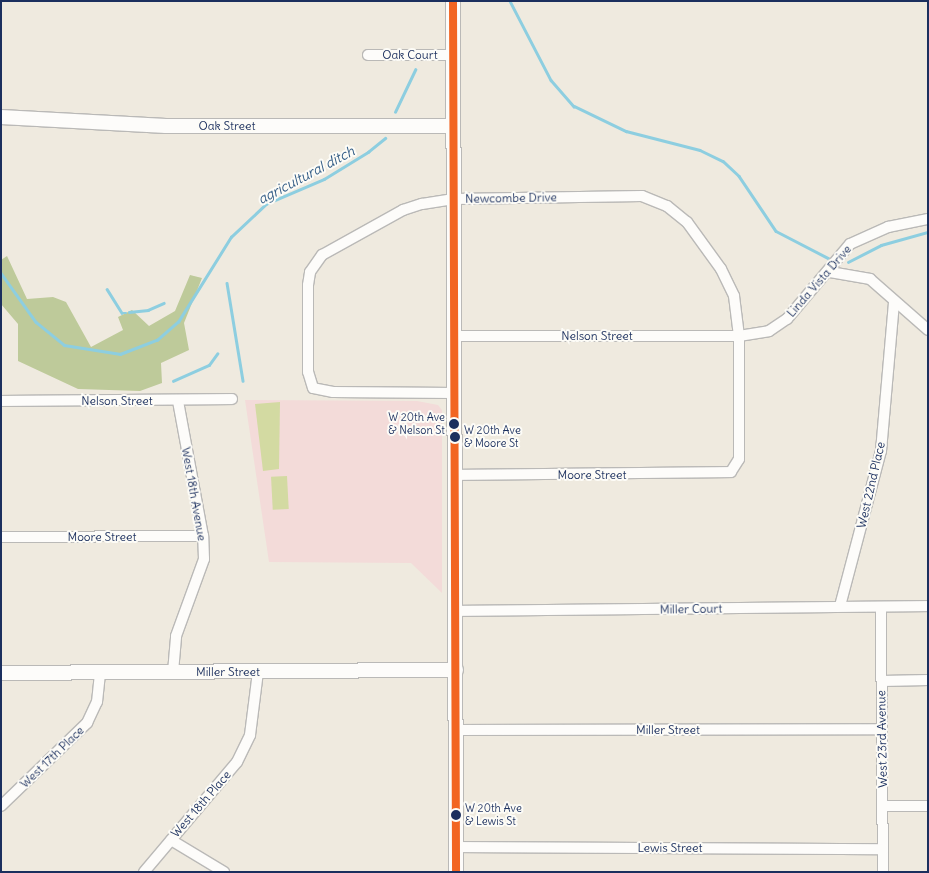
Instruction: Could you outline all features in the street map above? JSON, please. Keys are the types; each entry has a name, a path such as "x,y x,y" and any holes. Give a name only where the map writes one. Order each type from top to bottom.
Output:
{"street":[{"path":"452,1 456,872"},
{"name":"Oak Court","path":"368,55 453,55"},
{"name":"Oak Street","path":"1,117 166,126 453,126"},
{"name":"Newcombe Drive","path":"454,393 332,392 313,388 308,372 308,285 315,262 341,243 403,210 454,199 642,196 667,206 687,222 721,269 734,296 739,336 739,459 731,472"},
{"name":"Linda Vista Drive","path":"739,336 769,331 787,319 830,272 844,251 860,238 888,227 928,219"},
{"path":"830,272 870,279 928,330"},
{"name":"West 22nd Place","path":"840,606 881,451 894,302"},
{"name":"Nelson Street","path":"454,336 739,336"},
{"name":"Nelson Street","path":"1,401 232,400"},
{"name":"West 18th Avenue","path":"173,672 176,636 201,575 203,536 178,401"},
{"name":"Moore Street","path":"454,476 731,472"},
{"name":"Moore Street","path":"1,537 203,536"},
{"name":"Miller Court","path":"455,611 928,606"},
{"name":"West 23rd Avenue","path":"881,607 883,872"},
{"name":"Miller Street","path":"1,672 456,670"},
{"name":"West 17th Place","path":"1,806 87,723 97,702 100,672"},
{"name":"West 18th Place","path":"144,872 222,783 246,745 258,672"},
{"path":"882,681 928,680"},
{"name":"Miller Street","path":"456,730 881,729"},
{"path":"883,806 928,806"},
{"path":"171,840 224,872"},
{"name":"Lewis Street","path":"456,847 884,848"}],"shaded area":[{"path":"245,400 417,401 438,405 442,410 442,593 411,563 269,562"}],"green space":[{"path":"7,256 27,299 53,297 66,302 91,347 123,330 118,317 132,310 149,326 175,311 190,275 202,278 184,323 189,350 161,363 162,383 140,391 78,389 18,361 18,324 1,304 1,260"},
{"path":"280,402 279,469 263,471 255,404"},
{"path":"287,476 289,509 273,510 271,477"}],"waterway":[{"name":"agricultural ditch","path":"510,1 551,80 574,106 626,131 700,150 723,161 739,176 776,231 828,258"},
{"name":"agricultural ditch","path":"395,112 415,70"},
{"name":"agricultural ditch","path":"1,273 36,322 64,345 120,354 157,340 178,322 231,237 266,204 324,179 368,152 385,138"},
{"name":"agricultural ditch","path":"848,262 881,245 928,232"},
{"path":"227,283 243,381"},
{"path":"107,289 122,313 126,313"},
{"path":"129,312 148,310 164,303"},
{"path":"173,381 209,365 217,354"}],"transit line":[{"path":"453,1 456,872"}],"place":[{"name":"W 20th Ave & Nelson St","path":"454,424"},
{"name":"W 20th Ave & Moore St","path":"455,437"},
{"name":"W 20th Ave & Lewis St","path":"456,815"}]}
